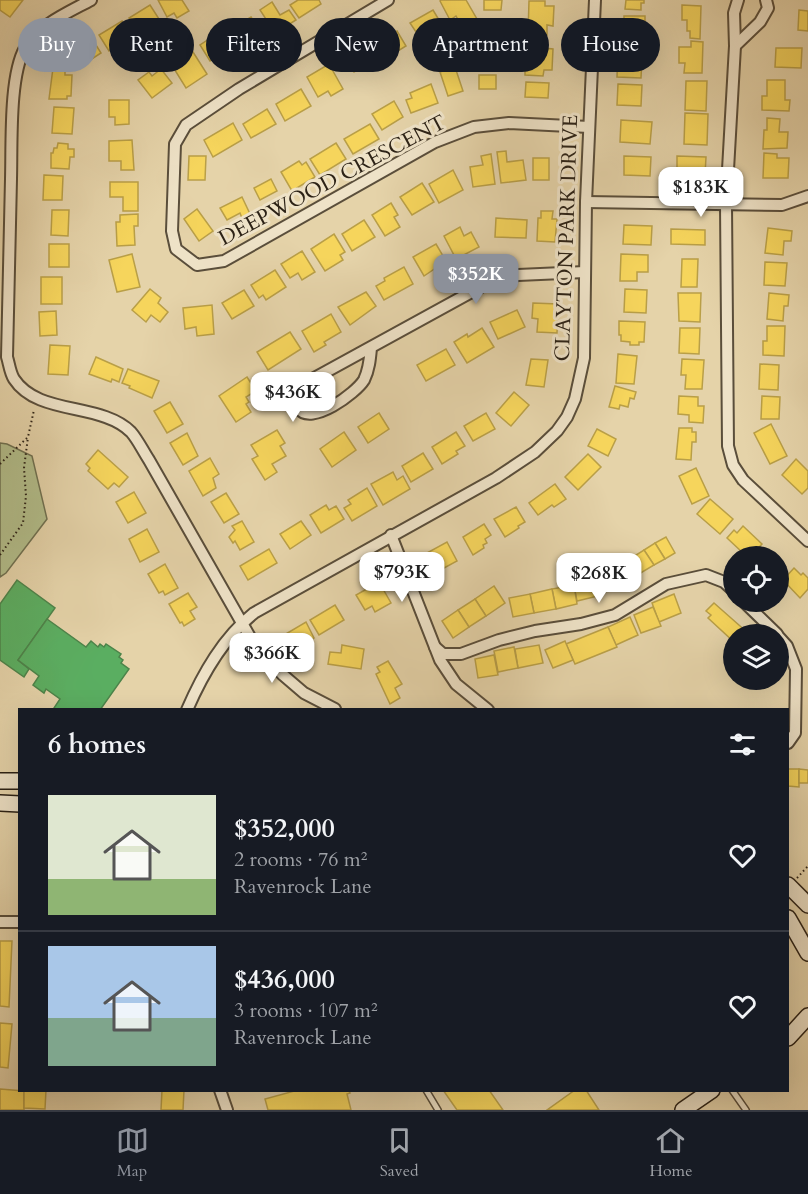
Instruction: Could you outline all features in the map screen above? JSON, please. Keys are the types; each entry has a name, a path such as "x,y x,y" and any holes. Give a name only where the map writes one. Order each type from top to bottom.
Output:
{"main road":[{"path":"0,780 18,782"},
{"path":"0,803 18,804"},
{"path":"789,886 808,905"},
{"path":"789,918 808,939"},
{"path":"789,919 808,953"},
{"path":"789,1037 808,1016"},
{"path":"789,1037 808,1025"},
{"path":"683,1110 709,1092"}],"street":[{"path":"91,0 39,32 26,46 16,67 12,136 7,357 13,378 24,390 38,399 114,421 130,432 149,460 254,644 283,675 304,693 333,708"},
{"name":"DEEPWOOD CRESCENT","path":"388,0 238,89 186,125 175,144 172,231 176,249 197,265 224,261 435,142 474,127 509,123 589,127"},
{"name":"CLAYTON PARK DRIVE","path":"188,708 206,669 241,623 264,607 496,478 535,452 557,431 567,417 575,399 584,358 586,202 595,0"},
{"path":"738,0 734,13 735,46 726,205 728,446 733,465 743,480 808,541"},
{"path":"735,46 760,21 768,8 766,0"},
{"path":"0,137 12,136"},
{"path":"586,202 782,205 808,196"},
{"path":"371,348 369,365 363,381 335,404 321,412 310,414 302,412 295,398 300,386 486,284 518,275 585,272"},
{"path":"391,535 440,660 456,684 486,708"},
{"path":"435,647 443,654 462,654 499,640 615,615 666,584 706,575 723,582"},
{"path":"754,612 767,624"},
{"path":"789,651 796,669 795,733 789,742"},
{"path":"0,922 18,922"},
{"path":"221,1092 227,1110"}],"lane":[{"path":"427,1092 438,1110"},
{"path":"733,1092 746,1110"}],"path":[{"path":"0,555 23,523 26,496 24,468 28,436 38,399"},
{"path":"0,464 28,436"}],"green space":[{"path":"0,443 32,456 47,519 6,573 0,577"}],"building: Homes":[{"path":"0,0 23,0 10,17 0,10"},
{"path":"158,0 182,0 189,11 177,18 174,13 167,17"},
{"path":"298,0 319,0 321,4 299,18 290,5"},
{"path":"466,0 476,18 457,18 456,16 449,18 440,1"},
{"path":"484,0 502,0 501,10 484,10"},
{"path":"626,0 644,0 644,3 641,3 641,10 625,9"},
{"path":"529,1 545,1 545,6 554,6 553,26 549,25 549,18 528,18"},
{"path":"272,2 280,15 289,10 295,18 265,18 260,10"},
{"path":"150,5 158,18 129,18"},
{"path":"682,5 701,6 700,39 690,38 690,31 687,31 687,20 682,20"},
{"path":"433,10 438,18 419,18"},
{"path":"799,10 808,11 808,31 798,30"},
{"path":"624,16 645,16 645,18 624,18"},
{"path":"109,29 109,51 99,35"},
{"path":"400,36 406,46 400,50"},
{"path":"206,41 206,55 200,45"},
{"path":"691,41 703,42 702,73 684,73 685,63 679,63 679,47 691,47"},
{"path":"776,48 802,48 801,68 775,67"},
{"path":"549,49 553,49 552,70 549,70"},
{"path":"194,54 207,74 186,88 176,72 194,72"},
{"path":"52,72 65,72 65,75 72,75 71,96 67,96 67,99 49,99"},
{"path":"149,72 152,76 157,72 163,72 172,83 152,98 138,80"},
{"path":"315,72 333,72 343,89 331,96 328,91 318,97 307,77"},
{"path":"440,72 457,72 463,91 448,96"},
{"path":"525,72 544,72 543,76 525,75"},
{"path":"617,72 641,72 641,78 617,77"},
{"path":"479,75 496,75 496,89 479,89"},
{"path":"767,80 785,80 785,100 790,100 789,111 762,110 762,96 767,96"},
{"path":"686,81 707,81 706,111 685,110"},
{"path":"526,82 549,83 548,98 525,97"},
{"path":"431,84 438,103 411,113 406,100 412,98 410,93"},
{"path":"618,84 642,85 641,106 617,105"},
{"path":"301,89 311,106 285,121 276,104"},
{"path":"109,100 129,100 129,124 115,125 115,117 109,117"},
{"path":"394,101 403,117 382,130 372,114"},
{"path":"54,107 74,108 72,134 52,133"},
{"path":"267,109 276,124 251,138 243,124"},
{"path":"685,113 708,114 707,145 684,144"},
{"path":"767,118 780,119 779,132 788,132 787,148 763,149"},
{"path":"621,120 652,122 650,144 620,142"},
{"path":"233,123 242,140 213,157 204,140"},
{"path":"370,124 379,139 353,154 344,139"},
{"path":"132,140 134,170 121,170 121,161 109,161 109,141"},
{"path":"58,143 68,144 68,149 74,149 74,157 70,157 69,169 51,168 51,153 54,148 57,148"},
{"path":"336,143 346,159 320,175 310,159"},
{"path":"506,151 507,162 523,160 526,180 501,183 497,152"},
{"path":"764,153 777,154 777,158 789,158 788,178 763,178"},
{"path":"491,154 495,184 473,187 470,167 483,165 481,156"},
{"path":"189,156 206,156 205,180 188,180"},
{"path":"624,156 651,157 650,176 624,175"},
{"path":"677,156 706,157 705,175 677,174"},
{"path":"533,158 549,158 549,180 533,180"},
{"path":"299,161 302,165 306,162 315,177 292,191 281,172"},
{"path":"453,170 463,190 439,203 429,184"},
{"path":"44,175 63,176 62,200 43,200"},
{"path":"271,179 277,191 260,200 254,188"},
{"path":"110,182 138,182 138,211 123,211 123,197 110,197"},
{"path":"422,183 434,202 412,215 400,197"},
{"path":"242,197 250,214 242,218 240,213 227,220 220,208"},
{"path":"391,203 398,215 394,217 400,227 385,236 372,215"},
{"path":"197,209 213,231 199,241 184,219"},
{"path":"52,210 69,210 68,236 51,235"},
{"path":"541,211 553,211 552,219 557,219 555,242 537,241 538,218 541,218"},
{"path":"138,214 138,226 134,226 135,245 117,246 116,222 120,222 120,215"},
{"path":"496,218 527,220 526,238 495,237"},
{"path":"364,220 375,237 352,251 342,234"},
{"path":"624,225 652,226 651,245 623,244"},
{"path":"460,227 464,236 471,232 479,247 456,259 444,236"},
{"path":"768,228 792,231 791,241 784,241 783,255 765,253"},
{"path":"671,229 705,230 705,245 671,244"},
{"path":"334,234 345,252 340,255 343,260 325,271 311,249"},
{"path":"49,244 69,244 69,267 49,267"},
{"path":"436,244 446,261 424,276 413,257"},
{"path":"302,251 315,272 302,280 298,273 290,278 281,264"},
{"path":"132,254 140,287 117,292 109,260"},
{"path":"621,254 648,255 648,272 637,272 637,281 620,281"},
{"path":"682,259 698,259 697,287 681,287"},
{"path":"765,262 787,263 785,286 764,285"},
{"path":"404,267 413,284 384,300 376,286 385,281 384,278"},
{"path":"275,270 286,287 266,300 263,295 259,298 251,285"},
{"path":"41,277 62,277 62,304 41,304"},
{"path":"150,289 161,298 158,303 168,312 160,322 151,315 146,322 132,310"},
{"path":"625,289 647,290 646,313 624,312"},
{"path":"244,290 254,306 232,319 222,303"},
{"path":"366,292 376,306 350,325 338,307"},
{"path":"678,293 701,293 700,322 679,321"},
{"path":"769,293 789,295 788,306 784,306 783,321 767,319"},
{"path":"533,303 558,304 557,333 537,332 538,319 532,318"},
{"path":"212,305 214,334 197,336 196,327 185,329 183,308"},
{"path":"517,310 525,327 498,339 490,322"},
{"path":"56,311 57,335 40,336 39,312"},
{"path":"331,314 341,332 324,342 326,345 314,352 302,331"},
{"path":"619,321 645,322 644,342 639,342 639,345 630,345 630,342 621,341"},
{"path":"767,326 785,326 784,356 763,355 763,341 767,341"},
{"path":"482,328 494,347 467,363 454,342"},
{"path":"680,328 700,328 699,354 679,353"},
{"path":"290,332 301,349 268,370 257,352"},
{"path":"50,345 70,346 68,375 48,374"},
{"path":"446,349 455,365 426,381 417,365"},
{"path":"618,354 637,356 634,384 616,383"},
{"path":"96,357 123,369 119,382 112,379 111,382 89,374"},
{"path":"531,359 548,360 544,387 526,385"},
{"path":"682,359 704,360 702,389 685,389 686,375 681,375"},
{"path":"760,364 779,365 778,390 759,389"},
{"path":"128,369 159,381 152,398 122,383"},
{"path":"247,377 256,391 246,397 249,402 246,404 251,412 236,422 219,396"},
{"path":"615,386 636,392 634,399 630,398 628,407 620,405 619,409 609,407"},
{"path":"514,392 529,405 511,426 496,413"},
{"path":"679,396 698,397 698,406 704,406 703,423 689,422 689,415 678,414"},
{"path":"762,396 780,397 779,419 761,419"},
{"path":"170,402 183,424 167,433 154,411"},
{"path":"379,413 389,429 368,443 358,427"},
{"path":"486,413 495,429 473,441 464,426"},
{"path":"771,424 787,456 770,464 754,433"},
{"path":"679,428 692,428 692,432 696,432 696,442 692,442 691,460 676,459"},
{"path":"597,429 616,439 608,456 588,446"},
{"path":"277,430 285,443 280,446 286,456 272,464 277,472 265,480 252,459 258,456 251,445"},
{"path":"344,432 356,450 332,467 320,449"},
{"path":"456,432 465,446 456,451 458,454 442,464 432,447"},
{"path":"187,433 198,456 183,465 170,443"},
{"path":"98,450 128,477 119,487 114,483 108,489 88,471 90,468 86,464"},
{"path":"423,453 433,469 411,482 402,466"},
{"path":"588,454 601,467 578,490 565,477"},
{"path":"210,458 219,474 213,478 216,488 203,496 189,471"},
{"path":"796,459 808,471 808,488 802,494 782,475"},
{"path":"696,468 709,496 692,504 679,476"},
{"path":"393,472 397,480 403,476 410,489 383,505 371,484"},
{"path":"555,484 566,499 538,515 529,503"},
{"path":"367,488 377,506 352,521 344,508 351,504 348,500"},
{"path":"134,492 146,513 128,523 116,502"},
{"path":"226,493 239,514 224,523 211,502"},
{"path":"710,499 733,519 720,534 697,514"},
{"path":"326,505 329,510 336,506 344,519 321,533 310,515"},
{"path":"516,507 525,522 505,537 494,519"},
{"path":"242,521 254,542 240,550 235,541 233,543 229,537 235,530 232,526"},
{"path":"301,521 311,535 290,549 280,534"},
{"path":"484,524 491,535 485,539 487,543 483,545 484,548 473,555 463,537"},
{"path":"743,526 762,544 760,546 736,546 727,538 734,530 737,533"},
{"path":"147,529 159,552 140,562 129,539"},
{"path":"666,537 675,553 665,559 655,543"},
{"path":"447,542 457,561 435,573 425,554"},
{"path":"655,543 665,559 654,565 644,550"},
{"path":"269,549 277,563 248,580 240,566"},
{"path":"644,550 654,565 634,577 625,562"},
{"path":"165,564 178,588 165,595 163,591 159,593 148,574"},
{"path":"794,568 808,578 808,589 800,598 789,586 789,573"},
{"path":"595,578 598,596 577,601 573,582"},
{"path":"379,582 391,603 375,612 372,606 365,610 356,595"},
{"path":"574,585 577,604 556,609 552,589"},
{"path":"494,586 505,603 486,616 475,599"},
{"path":"552,589 556,609 534,613 530,594"},
{"path":"188,593 197,607 190,611 195,619 184,626 169,604"},
{"path":"530,594 534,613 513,617 509,598"},
{"path":"674,594 681,613 659,622 652,603"},
{"path":"475,599 486,616 469,627 458,610"},
{"path":"714,603 738,624 723,624 723,632 708,618 711,615 706,611"},
{"path":"335,605 344,620 319,635 310,620"},
{"path":"653,607 661,626 641,633 634,615"},
{"path":"458,610 469,627 453,638 442,621"},
{"path":"630,617 638,635 616,645 608,627"},
{"path":"306,622 314,638 303,645 305,648 295,653 284,635"},
{"path":"608,627 617,647 575,664 566,644"},
{"path":"565,641 573,660 553,668 545,650"},
{"path":"342,645 364,649 361,669 328,664 330,652 341,653"},
{"path":"539,645 543,663 518,668 515,649"},
{"path":"514,647 518,668 498,672 494,651"},
{"path":"494,655 498,675 478,678 475,659"},
{"path":"388,661 402,684 395,688 400,698 390,704 376,674 380,672 377,667"},
{"path":"789,769 799,769 799,787 789,786"},
{"path":"799,769 808,770 808,783 799,783"},
{"path":"0,941 12,941 9,1007 0,1006"},
{"path":"0,1023 12,1024 8,1068 0,1067"},
{"path":"0,1089 24,1092 24,1110 0,1110"},
{"path":"24,1092 46,1092 45,1109 24,1108"},
{"path":"162,1092 184,1092 183,1110 161,1110"},
{"path":"291,1092 350,1092 347,1094 351,1110 268,1110 265,1099"},
{"path":"444,1092 490,1092 503,1110 457,1110"},
{"path":"572,1092 587,1092 599,1110 547,1110"}],"building: Public":[{"path":"17,580 55,608 18,660 29,669 24,677 0,660 0,604"},
{"path":"47,619 86,647 91,641 98,647 100,644 104,647 106,644 121,654 119,657 123,660 121,663 129,669 101,708 54,708 60,699 46,689 44,693 33,685 39,676 18,660"}]}
